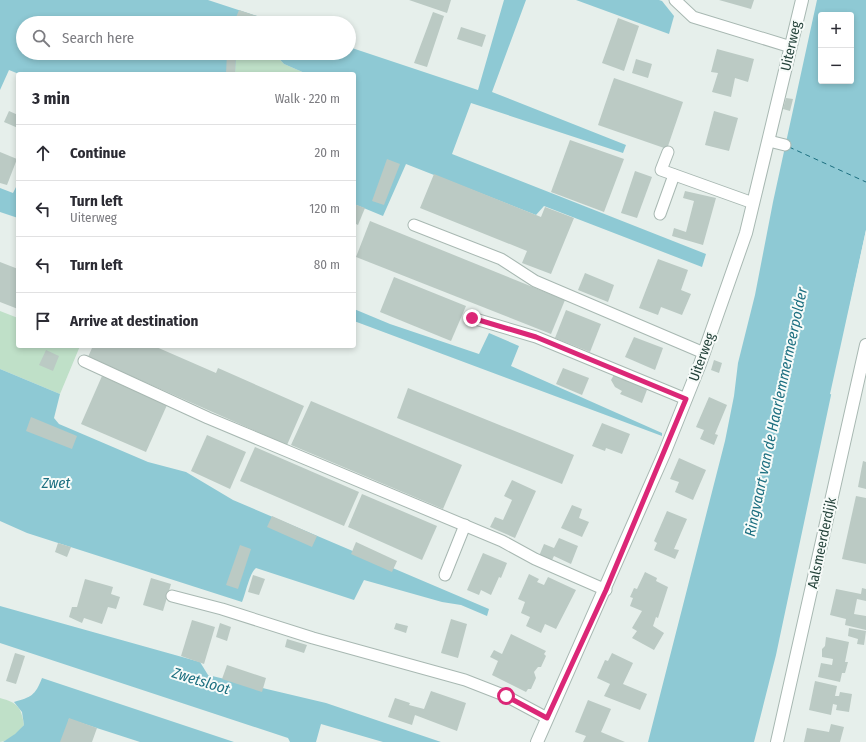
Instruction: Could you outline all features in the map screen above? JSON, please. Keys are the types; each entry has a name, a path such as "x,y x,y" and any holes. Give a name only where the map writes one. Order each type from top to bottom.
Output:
{"street":[{"name":"Uiterweg","path":"537,742 606,590 686,399 704,352 746,233 802,0"},
{"name":"Aalsmeerderdijk","path":"777,742 866,345"}],"lane":[{"path":"675,0 693,17 791,47"},
{"path":"769,141 785,145"},
{"path":"668,152 661,170 753,203"},
{"path":"660,214 674,175"},
{"path":"414,225 501,259 535,281 704,352"},
{"path":"472,318 536,337 686,399"},
{"path":"84,361 208,418 502,541 535,559 606,590"},
{"path":"444,575 465,525"},
{"path":"172,596 222,609 313,638 465,680 506,696 547,718"}],"green space":[{"path":"236,60 280,60 284,64 302,72 235,72"},
{"path":"0,311 16,317 16,348 79,348 60,394 0,369"},
{"path":"0,698 15,704 18,707 22,714 24,725 10,738 0,742"}],"water":[{"path":"0,0 208,0 257,16 16,16 16,60 236,60 235,72 16,73 9,70 0,90"},
{"path":"504,0 526,0 492,92 626,145 623,153 471,103 452,154 706,254 702,267 544,206 536,215 406,164 383,216 356,205 356,72 302,72 284,64 280,60 356,60 356,49 478,90"},
{"path":"576,0 659,0 662,1 674,16 669,34"},
{"name":"Ringvaart van de Haarlemmermeerpolder","path":"817,0 866,0 866,230 776,655 754,742 648,742 725,441 734,396 738,363 755,295 773,202"},
{"path":"16,187 16,217 0,212 0,188 13,193"},
{"path":"356,310 390,324 479,354 489,333 519,346 511,366 662,433 662,436 356,322"},
{"name":"Zwet","path":"0,369 60,394 54,418 59,424 148,462 186,472 233,500 489,609 487,616 461,605 442,602 364,580 354,600 256,568 250,579 242,602 27,533 0,521"},
{"name":"Zwetsloot","path":"0,606 200,662 208,675 326,703 441,742 383,742 321,724 316,742 290,742 288,738 0,643"},
{"path":"42,678 234,742 140,742 69,719 63,742 3,742 15,734 24,725 22,712 14,702 32,695 37,689"}],"pier":[{"path":"866,230 866,239 833,395 830,394"}],"building":[{"path":"409,0 451,0 447,13"},
{"path":"719,0 754,0 751,9"},
{"path":"239,10 257,16 237,16"},
{"path":"433,12 444,16 427,67 414,63"},
{"path":"618,18 639,26 624,71 602,63"},
{"path":"461,27 486,35 482,47 457,39"},
{"path":"717,49 754,59 748,82 735,78 731,97 712,92 718,73 711,72"},
{"path":"636,59 652,64 648,78 632,73"},
{"path":"227,60 236,60 235,72 226,72"},
{"path":"614,78 683,102 667,149 598,125"},
{"path":"786,98 793,99 790,111 783,109"},
{"path":"9,111 16,114 16,127 4,122"},
{"path":"714,111 738,118 729,151 705,145"},
{"path":"570,140 624,159 604,212 551,192"},
{"path":"0,152 16,159 16,162 7,185 0,183"},
{"path":"387,159 400,164 384,205 372,201"},
{"path":"635,171 652,177 637,218 621,213"},
{"path":"434,174 541,217 545,207 574,218 551,274 522,263 527,251 420,208"},
{"path":"685,191 716,198 703,245 672,236 674,228 686,232 694,201 683,198"},
{"path":"356,205 365,208 358,225 356,224"},
{"path":"370,221 565,300 551,334 356,257"},
{"path":"658,259 688,270 681,290 691,294 682,315 661,307 658,315 639,308"},
{"path":"0,262 16,268 16,308 0,302"},
{"path":"585,273 614,285 608,302 578,290"},
{"path":"394,277 466,306 451,341 380,312"},
{"path":"566,310 601,324 590,352 555,338"},
{"path":"634,337 663,348 655,370 625,357"},
{"path":"92,348 159,348 216,373 218,368 304,406 287,445 88,357"},
{"path":"46,350 59,356 53,371 39,365"},
{"path":"714,360 722,363 719,373 711,370"},
{"path":"563,368 589,378 582,395 556,384"},
{"path":"615,373 648,387 642,403 620,394 622,391 615,387 611,380"},
{"path":"102,376 167,405 146,452 81,424"},
{"path":"408,388 574,455 562,484 397,418"},
{"path":"709,397 727,405 715,434 718,435 714,445 700,439 704,430 696,427"},
{"path":"311,401 462,465 443,509 291,445"},
{"path":"31,417 77,436 72,449 26,431"},
{"path":"602,423 630,434 622,454 606,448 605,451 592,446"},
{"path":"207,435 246,452 230,489 191,471"},
{"path":"255,447 359,492 344,526 240,481"},
{"path":"679,458 706,470 693,500 675,492 679,482 670,479"},
{"path":"863,461 866,462 866,489 858,487"},
{"path":"512,480 536,491 515,538 490,527 495,517 503,520 512,500 504,496"},
{"path":"362,494 437,526 422,560 348,527"},
{"path":"856,496 866,498 866,564 842,559"},
{"path":"572,505 582,509 579,518 589,522 582,537 561,528"},
{"path":"667,511 687,519 674,549 679,550 675,559 654,550 657,543 654,541"},
{"path":"272,516 317,536 312,547 267,527"},
{"path":"559,538 578,546 571,564 554,556 551,562 539,556 544,544 554,548"},
{"path":"356,542 397,561 392,572 351,554"},
{"path":"58,543 71,547 67,557 55,552"},
{"path":"240,545 251,549 238,589 226,585"},
{"path":"483,553 507,563 501,578 499,577 491,595 481,590 479,595 467,590"},
{"path":"645,572 657,578 656,581 668,587 658,618 656,617 653,626 664,633 654,650 632,638 637,631 632,628 642,611 630,606 633,598 630,597 634,588 637,589"},
{"path":"529,574 539,579 537,582 544,585 548,577 576,590 556,629 545,624 541,633 526,626 530,617 521,613 525,602 518,599"},
{"path":"253,575 265,579 259,595 248,592"},
{"path":"151,578 171,584 163,611 143,605"},
{"path":"85,579 113,587 111,594 120,597 116,609 108,607 102,624 84,618 82,623 69,617 72,607 77,607"},
{"path":"862,588 866,589 866,601 857,599 854,614 866,616 866,630 845,625 846,619 830,615 836,589 861,594"},
{"path":"451,619 467,624 458,658 441,653"},
{"path":"192,620 215,627 204,664 181,656"},
{"path":"220,623 231,627 227,641 216,637"},
{"path":"396,623 408,626 406,633 394,629"},
{"path":"849,628 866,631 864,645 857,644 858,639 848,636"},
{"path":"511,634 546,651 544,654 546,656 541,667 538,667 534,672 536,678 531,689 528,689 526,692 492,675 498,661 490,657 494,650 502,654"},
{"path":"826,637 849,642 845,662 848,662 845,673 842,673 840,682 818,677 821,663 832,665 833,659 822,657 822,649 825,646"},
{"path":"287,639 307,645 304,653 285,647"},
{"path":"15,653 25,656 16,684 6,681"},
{"path":"612,653 633,663 623,684 647,694 640,710 604,696 610,684 597,678 605,660 608,661"},
{"path":"227,665 266,678 262,692 222,679"},
{"path":"815,681 837,686 835,696 839,696 840,692 852,694 849,712 836,710 837,705 833,704 831,715 809,710"},
{"path":"431,691 466,703 457,731 415,715 412,725 388,717 395,698 410,703 409,705 424,709"},
{"path":"588,700 611,709 601,732 625,742 583,742 586,736 575,732"},
{"path":"69,718 97,728 92,742 60,742"},
{"path":"831,724 844,727 840,742 804,742 807,728 829,732"}],"ferry route":[{"path":"789,147 866,182"}],"route":[{"path":"472,318 536,337 686,399 606,590 547,718 506,696"}]}
